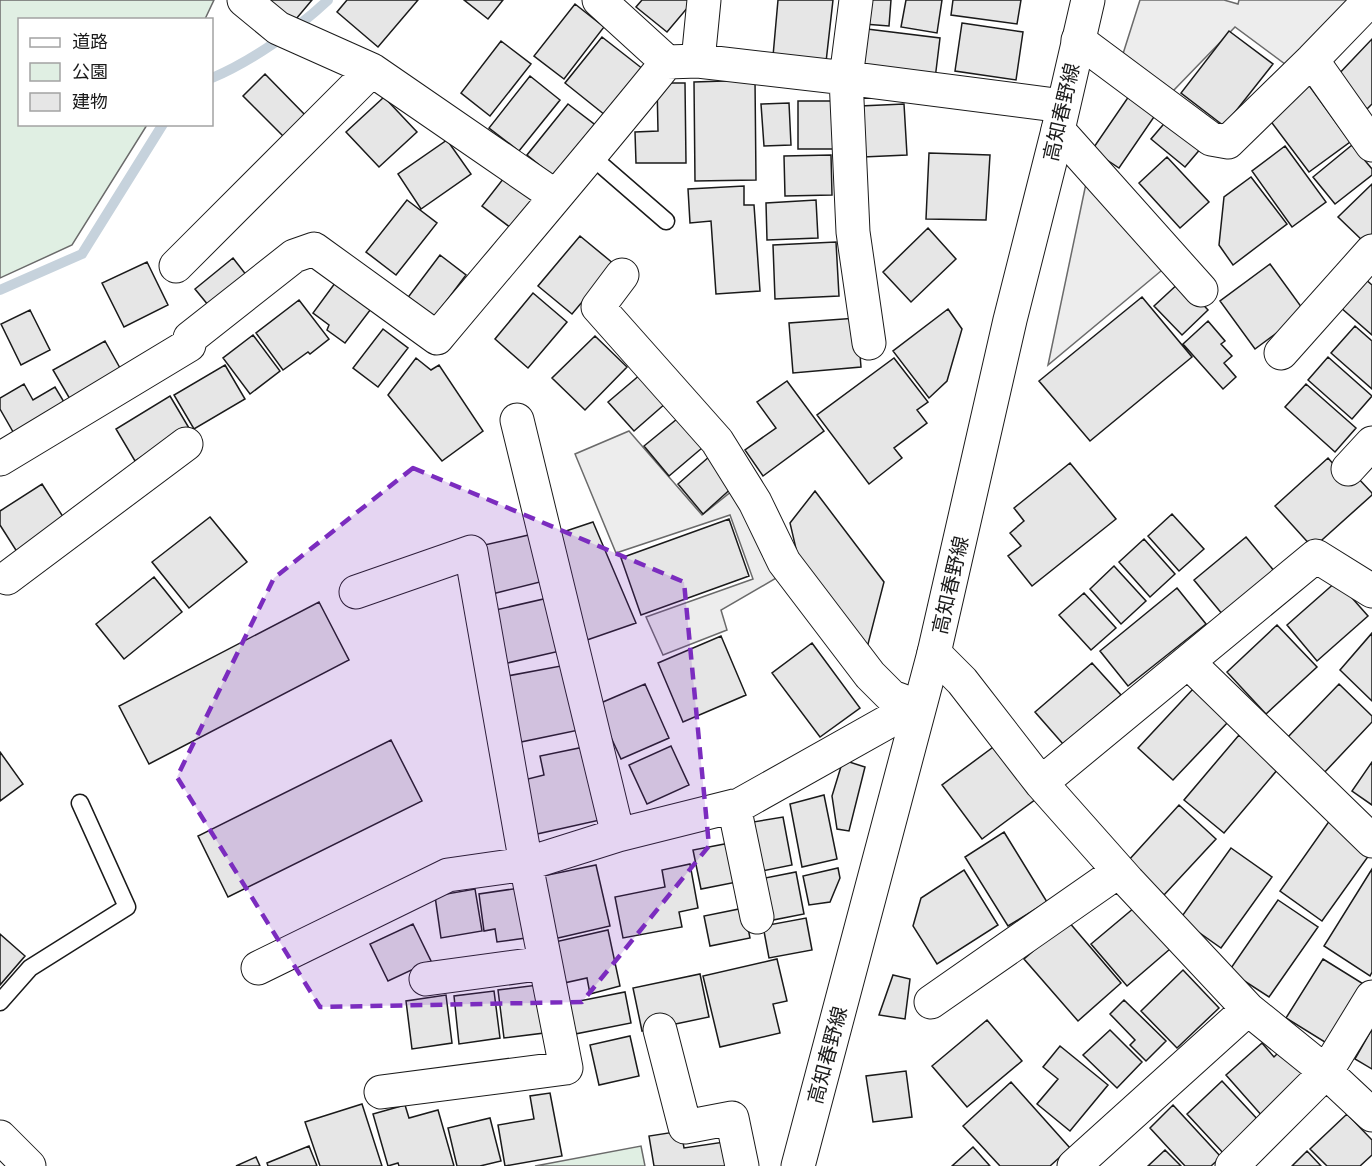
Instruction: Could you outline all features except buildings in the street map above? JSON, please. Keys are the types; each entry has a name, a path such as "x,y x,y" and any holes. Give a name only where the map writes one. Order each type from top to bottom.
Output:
{"street":[{"path":"244,0 289,33 372,70 555,196"},
{"path":"599,0 682,62 846,78 1060,118 1201,290"},
{"path":"0,459 189,345 190,338 294,256 314,249 437,339 555,196 682,62 704,0"},
{"path":"856,0 846,78 853,232 870,343"},
{"name":"高知春野線","path":"798,1166 934,653 1010,320 1088,0"},
{"path":"1078,40 1210,139 1228,142 1370,0"},
{"path":"1312,60 1372,145"},
{"path":"176,266 372,70"},
{"path":"1281,353 1372,250"},
{"path":"622,275 598,307 717,441 755,502 784,562 870,675 892,697 919,707"},
{"path":"517,420 618,835"},
{"path":"1348,469 1372,443"},
{"path":"2,576 186,444"},
{"path":"356,592 471,552 526,864 566,1068 381,1092"},
{"path":"1041,783 1316,556 1372,591"},
{"path":"934,653 962,681 1041,783 1119,871 1248,1009 1326,1072 1372,1114"},
{"path":"1188,662 1372,842"},
{"path":"258,968 448,875 526,864 618,835 736,807 889,721 919,707"},
{"path":"734,806 758,917"},
{"path":"931,1002 1119,871"},
{"path":"426,979 545,963"},
{"path":"1232,1166 1326,1072 1372,997"},
{"path":"1074,1166 1248,1009"},
{"path":"660,1030 685,1127 732,1118 742,1166"},
{"path":"0,1137 29,1166"}],"lane":[{"path":"591,156 666,221"},
{"path":"0,1002 30,968 128,907 80,803"}],"highlighted area":[{"path":"413,468 684,582 709,846 582,1002 320,1007 177,777 274,578"}],"green space":[{"path":"0,0 214,0 205,18 18,18 18,126 146,126 72,245 0,278"},
{"path":"641,1146 645,1166 535,1166"}],"shaded area":[{"path":"1140,0 1224,0 1238,4 1239,0 1356,0 1285,64 1235,27 1173,91 1122,57"},
{"path":"1088,174 1167,266 1048,365"},
{"path":"629,431 702,515 737,487 778,577 721,610 727,630 663,655 646,617 753,579 730,515 616,553 575,454"}],"waterway":[{"path":"213,78 273,44 328,0"},
{"path":"0,290 82,254 162,126"}]}
